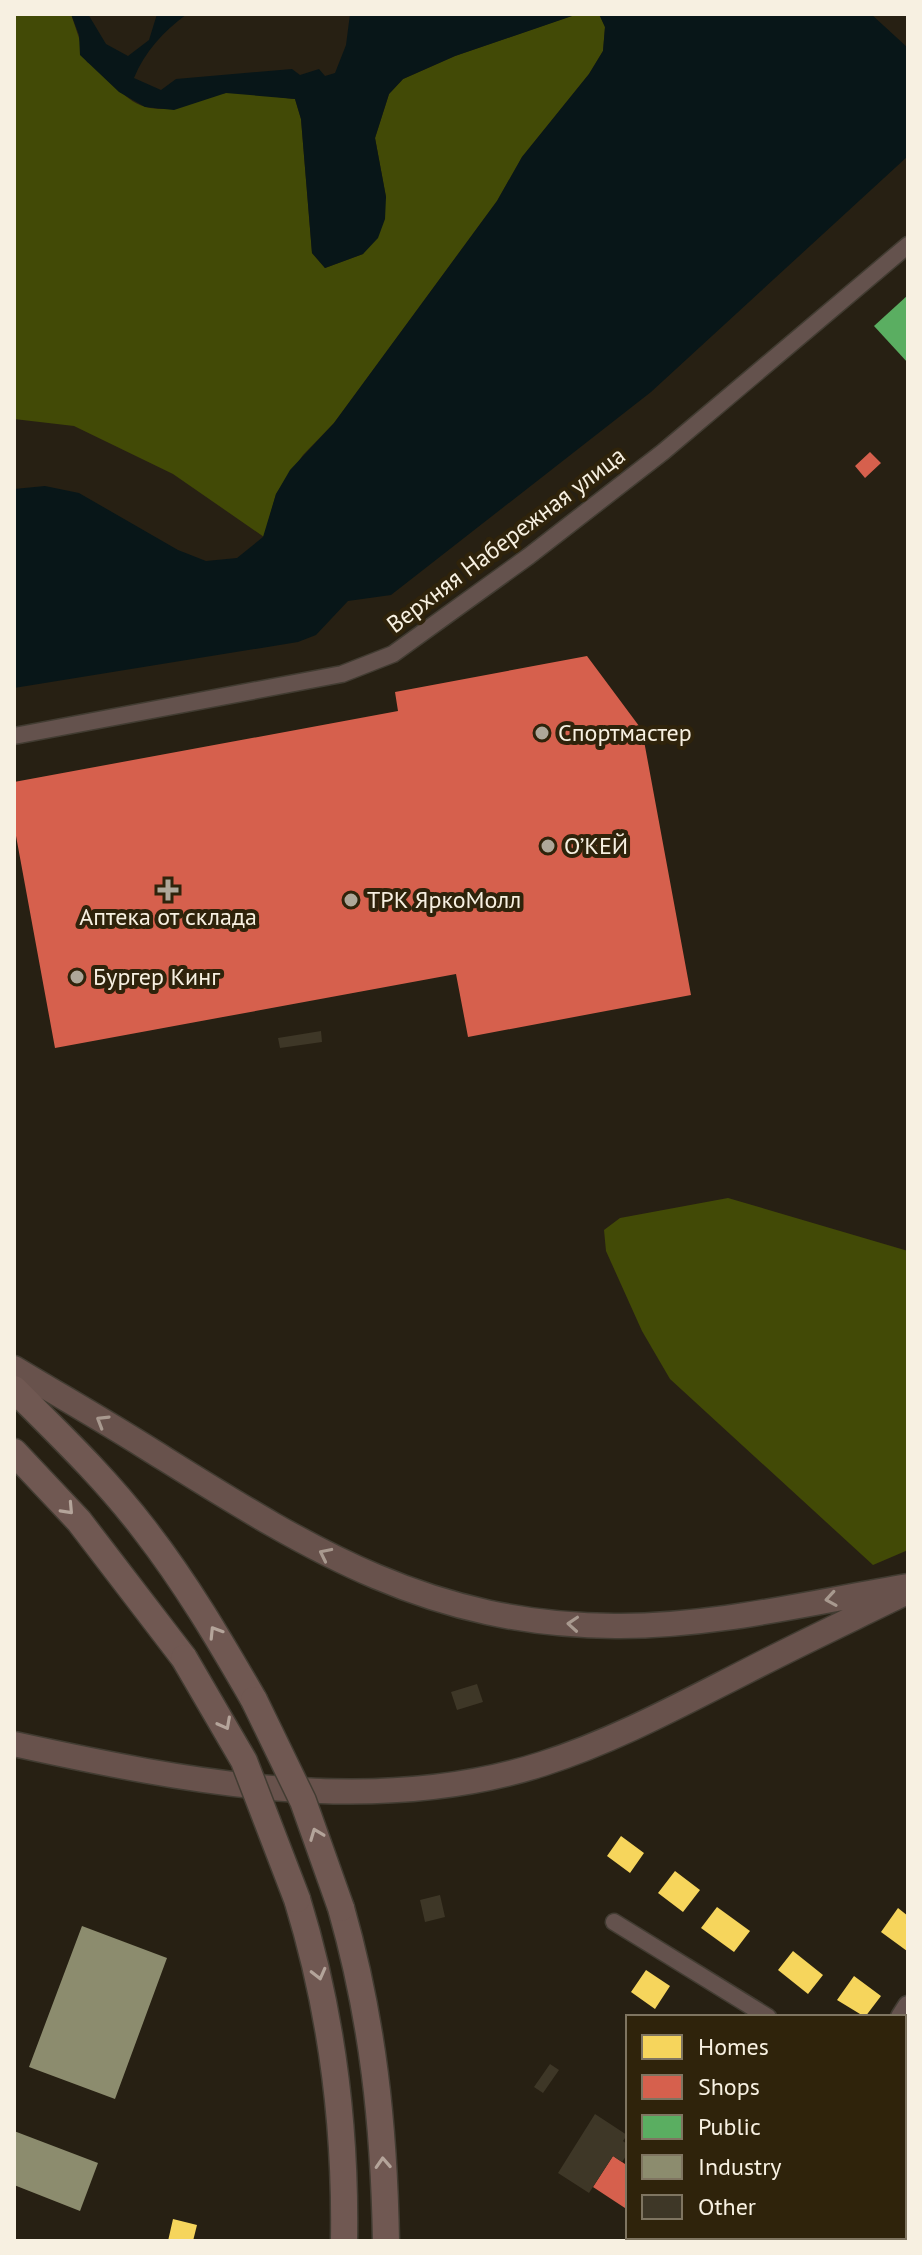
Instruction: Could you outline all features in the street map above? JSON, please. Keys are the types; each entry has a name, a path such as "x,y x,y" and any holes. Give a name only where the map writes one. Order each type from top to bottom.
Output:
{"main road":[{"path":"14,1368 310,1547 423,1596 470,1609 553,1623 656,1625 908,1589"},
{"path":"14,1389 103,1479 183,1582 254,1700 303,1801 341,1908 372,2035 380,2104 386,2241"},
{"path":"14,1452 79,1521 184,1658 244,1761 297,1899 321,1984 335,2053 342,2113 344,2241"},
{"path":"14,1744 120,1767 218,1783 346,1789 442,1784 539,1765 653,1720 908,1589"}],"street":[{"name":"Верхняя Набережная улица","path":"14,736 342,674 393,654 529,556 663,452 908,245"},
{"path":"614,1922 765,2015"}],"green space":[{"path":"14,14 71,14 87,62 129,99 146,107 168,109 226,93 295,99 301,119 312,253 325,268 363,254 386,197 375,138 389,94 403,79 455,56 577,14 599,14 605,27 603,51 589,74 522,157 497,201 334,423 303,455 276,494 264,537 173,474 74,426 14,419"},
{"path":"728,1198 908,1251 908,1550 873,1565 670,1379 642,1331 606,1251 604,1230 620,1218"}],"shaded area":[{"path":"71,14 88,14 106,44 128,56 149,40 157,14 187,14 156,43 134,78 161,90 176,79 292,69 300,75 319,69 325,76 335,73 346,45 350,14 578,14 455,56 403,79 389,94 375,138 386,197 385,219 378,238 363,254 325,268 312,253 301,119 295,99 226,93 174,110 145,107 119,92 80,55 79,35"},
{"path":"599,14 871,14 908,48 908,156 651,392 391,595 348,601 316,635 298,642 14,688 14,489 45,486 79,493 178,550 206,561 237,558 263,537 276,494 290,470 334,423 497,201 522,157 589,74 603,51 605,27"}],"building: Homes":[{"path":"621,1836 644,1853 630,1873 607,1856"},
{"path":"675,1871 700,1890 683,1912 658,1893"},
{"path":"717,1907 750,1931 734,1952 701,1928"},
{"path":"898,1908 908,1916 907,1951 881,1932"},
{"path":"793,1951 823,1975 808,1994 778,1970"},
{"path":"646,1970 670,1986 655,2009 631,1992"},
{"path":"854,1976 881,1996 867,2015 837,2000"},
{"path":"173,2219 197,2225 193,2241 168,2241"}],"building: Shops":[{"path":"870,452 881,463 865,478 855,466"},
{"name":"ТРК ЯркоМолл","path":"587,656 642,730 691,995 468,1037 456,974 55,1048 14,825 14,782 398,711 395,692"},
{"path":"613,2156 626,2165 626,2209 593,2187"}],"building: Public":[{"path":"908,295 908,363 874,326"}],"building: Industry":[{"path":"82,1926 167,1958 115,2099 29,2067"},
{"path":"14,2131 98,2163 80,2211 14,2185"}],"building: Other":[{"path":"321,1031 322,1042 280,1048 278,1038"},
{"path":"477,1684 483,1702 457,1710 451,1692"},
{"path":"440,1895 445,1917 425,1922 420,1900"},
{"path":"550,2064 559,2070 543,2093 534,2087"},
{"path":"595,2114 626,2134 623,2141 626,2143 626,2156 622,2162 613,2156 589,2193 558,2173"}],"place":[{"name":"Спортмастер","path":"542,733"},
{"name":"О’КЕЙ","path":"548,846"},
{"name":"Аптека от склада","path":"168,890"},
{"name":"ТРК ЯркоМолл","path":"351,900"},
{"name":"Бургер Кинг","path":"77,977"}]}
